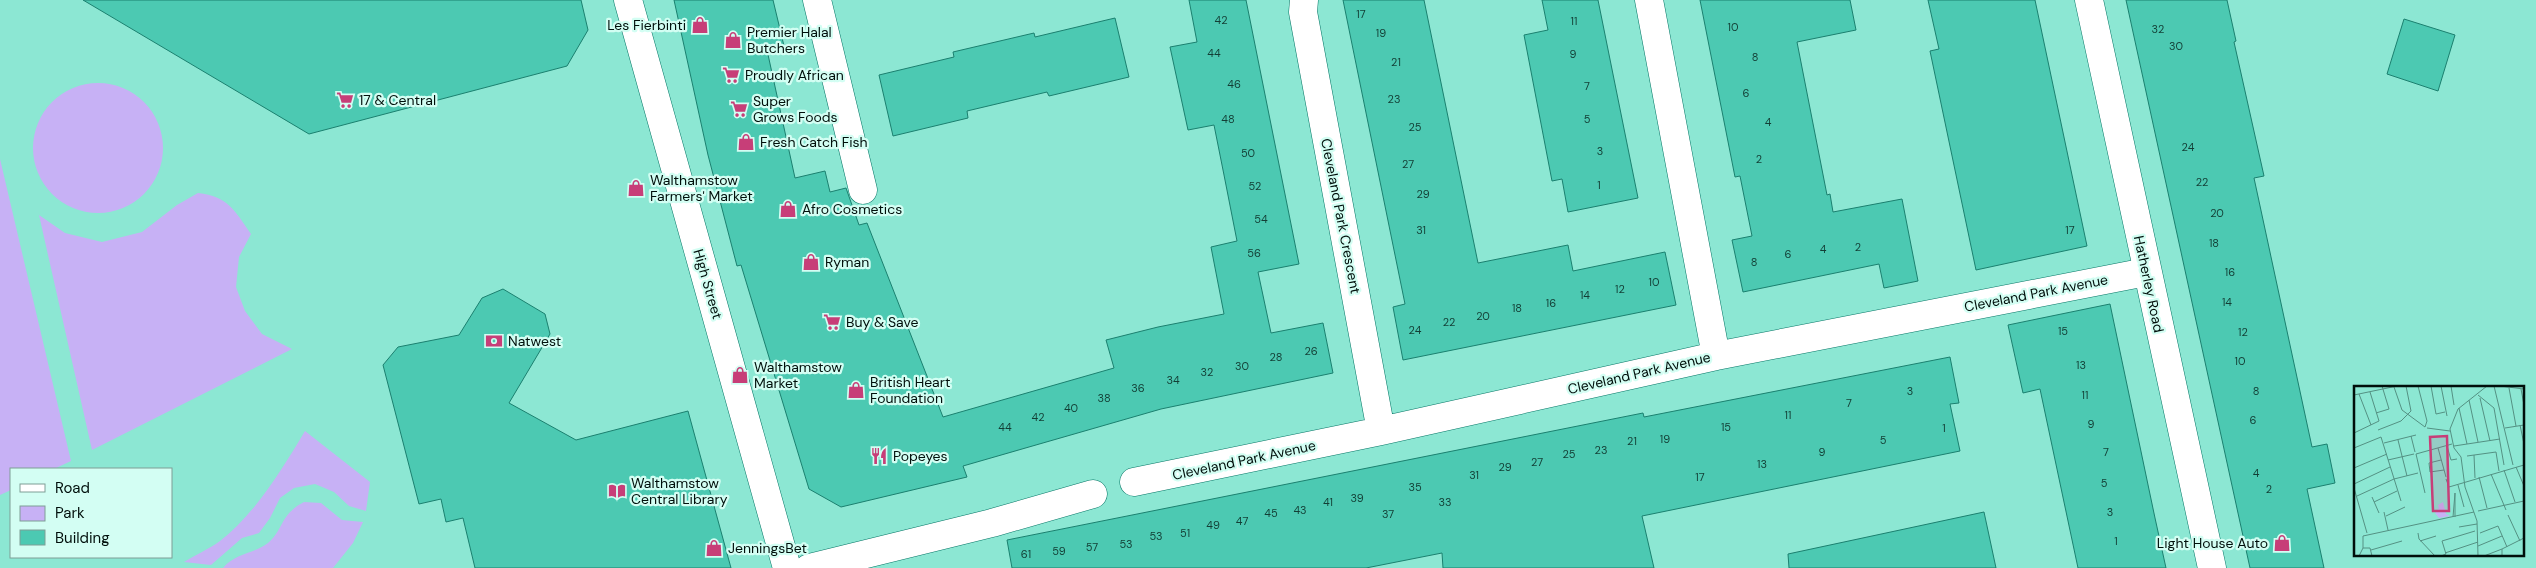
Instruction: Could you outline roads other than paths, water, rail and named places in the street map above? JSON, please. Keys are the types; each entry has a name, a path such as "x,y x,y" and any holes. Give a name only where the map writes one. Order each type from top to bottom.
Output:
{"street":[{"name":"High Street","path":"628,0 787,568"},
{"path":"817,0 863,190"},
{"name":"Cleveland Park Crescent","path":"1304,0 1302,12 1381,431"},
{"path":"1649,0 1716,356"},
{"name":"Hatherley Road","path":"2088,0 2212,568"},
{"name":"Cleveland Park Avenue","path":"1134,482 1381,431 1716,356 2146,272"},
{"path":"809,568 981,526 1093,494"}],"place":[{"name":"Les Fierbinti","path":"700,25"},
{"name":"Premier Halal Butchers","path":"733,40"},
{"name":"Proudly African","path":"731,75"},
{"name":"17 & Central","path":"345,100"},
{"name":"Super Grows Foods","path":"739,109"},
{"name":"Fresh Catch Fish","path":"746,142"},
{"name":"Walthamstow Farmers' Market","path":"636,188"},
{"name":"Afro Cosmetics","path":"788,209"},
{"name":"Ryman","path":"811,262"},
{"name":"Buy & Save","path":"832,322"},
{"name":"Natwest","path":"494,341"},
{"name":"Walthamstow Market","path":"740,375"},
{"name":"British Heart Foundation","path":"856,390"},
{"name":"Popeyes","path":"879,456"},
{"name":"Walthamstow Central Library","path":"617,491"},
{"name":"Light House Auto","path":"2282,543"},
{"name":"JenningsBet","path":"714,548"}]}
